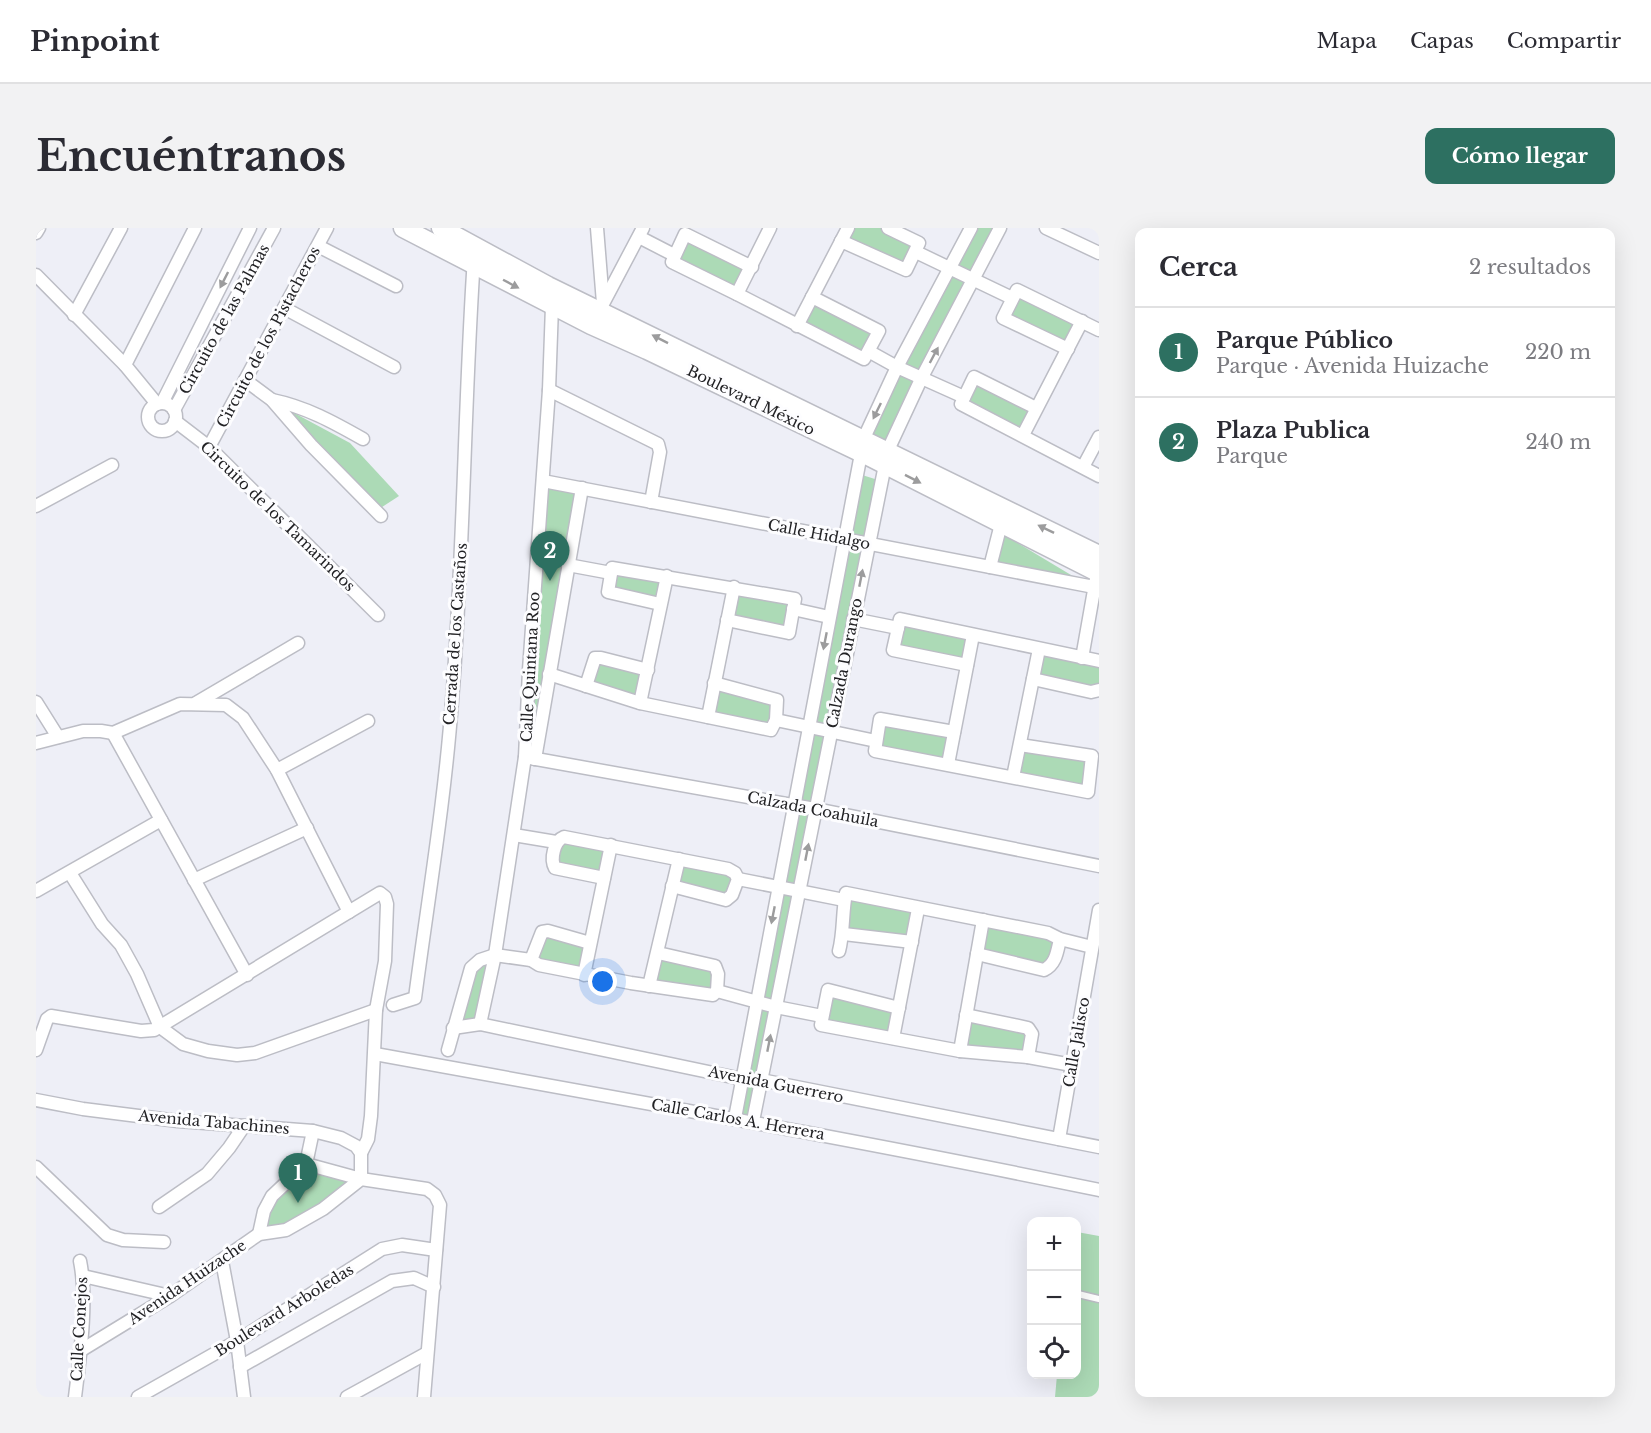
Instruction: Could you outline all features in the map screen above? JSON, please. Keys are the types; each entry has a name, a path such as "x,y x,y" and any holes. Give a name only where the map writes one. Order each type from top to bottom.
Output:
{"main road":[{"name":"Boulevard México","path":"403,228 552,306 598,313"},
{"name":"Boulevard México","path":"441,228 598,313 647,350 886,457 1098,572"},
{"name":"Boulevard México","path":"886,457 1001,524 1098,572"}],"street":[{"path":"36,233 39,228"},
{"path":"74,315 121,228"},
{"path":"125,365 195,228"},
{"name":"Circuito de las Palmas","path":"160,403 250,228"},
{"name":"Circuito de las Palmas","path":"175,415 274,228"},
{"name":"Circuito de los Pistacheros","path":"209,447 327,228"},
{"path":"597,228 598,313"},
{"path":"737,294 770,228"},
{"path":"797,326 848,228"},
{"path":"841,241 906,270 920,243 888,228"},
{"name":"Calzada Durango","path":"735,1118 862,446 897,367 971,228"},
{"name":"Calzada Durango","path":"753,1121 886,457 922,377 1000,228"},
{"path":"1046,228 1099,253"},
{"path":"598,313 641,232 674,255"},
{"path":"752,267 685,234 672,262 864,359 870,352 879,331 812,297"},
{"name":"Cerrada de los Castaños","path":"393,1005 415,998 447,756 460,581 475,245"},
{"path":"318,246 396,286"},
{"path":"916,252 1012,298"},
{"path":"36,275 160,403 170,406 175,415 173,425 165,431 159,431 151,426 147,419 153,406 160,403"},
{"path":"1068,349 1003,318 1017,291 1099,330"},
{"name":"Calle Quintana Roo","path":"530,758 529,670 549,390 552,306"},
{"path":"284,308 393,367"},
{"path":"1023,435 1082,321"},
{"path":"870,352 897,367 964,397"},
{"path":"1036,408 974,377 961,404 1099,476"},
{"path":"245,380 272,400 311,445 381,516"},
{"path":"549,390 658,444 660,452 651,501"},
{"path":"272,400 294,404 315,412 363,439"},
{"name":"Circuito de los Tamarindos","path":"175,415 378,615"},
{"path":"1083,467 1099,439"},
{"path":"36,506 112,465"},
{"name":"Calle Hidalgo","path":"543,481 990,567 1098,572"},
{"name":"Calle Quintana Roo","path":"480,1024 495,956 514,835 549,675 582,488"},
{"path":"990,567 1001,524"},
{"path":"568,565 611,573"},
{"path":"660,604 608,592 612,568 795,599 789,633 727,620"},
{"path":"1082,658 1098,572"},
{"path":"640,703 667,576"},
{"path":"708,717 734,587"},
{"path":"793,609 830,617"},
{"path":"853,619 897,628"},
{"path":"968,665 893,650 900,619 1099,661"},
{"path":"948,764 973,635"},
{"path":"196,703 298,643"},
{"path":"1013,777 1040,649"},
{"path":"586,686 595,658 648,670"},
{"path":"549,675 640,703 771,730 776,720 777,700 714,683"},
{"path":"1033,679 1091,692 1099,690"},
{"path":"36,702 58,738"},
{"path":"36,742 83,731 113,734 180,704 226,705 237,712 277,770 349,912"},
{"path":"954,732 880,719 874,751 1088,792 1094,782 1092,756 1020,745"},
{"path":"776,720 876,741"},
{"path":"277,770 368,721"},
{"path":"113,734 247,975"},
{"name":"Calzada Coahuila","path":"530,758 794,805 1099,866"},
{"path":"36,891 161,819"},
{"path":"194,880 307,828"},
{"path":"514,835 556,842 564,837 611,845 728,869 735,873 738,879 732,895 726,900 672,886"},
{"path":"556,842 552,863 555,867 604,878"},
{"path":"584,975 611,845"},
{"path":"649,986 679,859"},
{"path":"69,873 102,924 121,945 137,974 159,1026 183,1044 208,1051 237,1055 255,1053 376,1010"},
{"path":"738,879 844,900"},
{"path":"36,1050 47,1019 51,1016 148,1032 247,975 380,893 385,897 387,904 384,961 376,1010 368,1139 361,1154 361,1179"},
{"path":"839,951 844,934 842,926 846,893 1048,933 1060,939 1092,947"},
{"path":"893,1038 918,909"},
{"name":"Calle Jalisco","path":"1059,1139 1099,910"},
{"path":"960,1051 983,920"},
{"path":"531,960 542,932 548,931 590,943"},
{"path":"844,934 912,942"},
{"path":"977,954 1044,970 1051,966 1060,939"},
{"path":"448,1050 471,968 480,960 495,956 531,960 539,965 584,975 649,986 713,995 717,991 718,974 715,966 658,953"},
{"path":"899,1008 828,990 821,1025 960,1051 1028,1057 1072,1065"},
{"path":"717,991 757,1003 822,1016"},
{"path":"966,1015 1028,1028 1032,1034 1028,1057"},
{"name":"Avenida Guerrero","path":"453,1028 480,1024 742,1079 761,1080 1099,1147"},
{"name":"Calle Carlos A. Herrera","path":"375,1054 753,1121 1099,1190"},
{"name":"Avenida Tabachines","path":"36,1100 178,1121 313,1131 350,1142 361,1154"},
{"path":"159,1207 207,1174 244,1126"},
{"path":"259,1234 264,1211 272,1196 306,1164 313,1131"},
{"path":"306,1164 361,1179 427,1189 435,1195 440,1205 424,1397"},
{"path":"36,1167 107,1235 123,1240 164,1242"},
{"name":"Avenida Huizache","path":"80,1351 170,1296 259,1234 286,1230 323,1209 361,1179"},
{"name":"Boulevard Arboledas","path":"138,1397 237,1341 382,1249 402,1245 436,1250"},
{"name":"Calle Conejos","path":"75,1397 80,1351 83,1276 80,1261"},
{"path":"222,1261 237,1341 244,1397"},
{"path":"83,1276 170,1296"},
{"path":"240,1366 392,1281 414,1278 434,1287"},
{"path":"347,1397 428,1353"}],"lane":[{"path":"1081,1295 1099,1299"}],"green space":[{"path":"851,228 881,228 917,243 905,268 844,240"},
{"path":"973,228 998,228 887,448 866,438"},
{"path":"686,237 749,268 737,292 674,262"},
{"path":"1018,294 1077,322 1066,345 1007,317"},
{"path":"814,299 875,332 864,357 799,325"},
{"path":"975,382 1031,410 1022,433 965,403"},
{"path":"283,407 350,443 399,496 379,509"},
{"path":"859,474 878,480 751,1118 738,1116"},
{"path":"545,484 578,490 533,756 528,755"},
{"path":"1001,533 1081,581 993,565"},
{"path":"613,568 666,577 660,603 609,592"},
{"path":"735,589 793,600 788,631 729,619"},
{"path":"901,621 972,636 967,664 894,650"},
{"path":"1041,652 1099,665 1099,685 1091,690 1036,677"},
{"path":"595,661 647,670 639,702 588,686"},
{"path":"715,685 776,701 771,729 709,716"},
{"path":"880,720 951,733 946,762 876,750"},
{"path":"1022,748 1088,759 1086,789 1016,776"},
{"path":"563,841 607,849 602,875 557,864"},
{"path":"680,861 733,874 729,898 674,885"},
{"path":"847,895 916,910 911,941 845,934"},
{"path":"985,923 1057,940 1049,965 979,953"},
{"path":"542,936 587,946 582,971 533,959"},
{"path":"660,955 713,968 713,993 652,984"},
{"path":"493,958 478,1023 455,1027 471,970"},
{"path":"829,993 896,1009 892,1035 823,1024"},
{"path":"968,1018 1029,1030 1025,1055 963,1049"},
{"path":"306,1164 361,1179 315,1213 259,1234 264,1211"},
{"path":"1081,1233 1099,1236 1099,1397 1055,1397 1057,1379 1081,1379"}],"place":[{"name":"Plaza Publica","path":"550,581"},
{"name":"Parque Público","path":"298,1203"}]}
